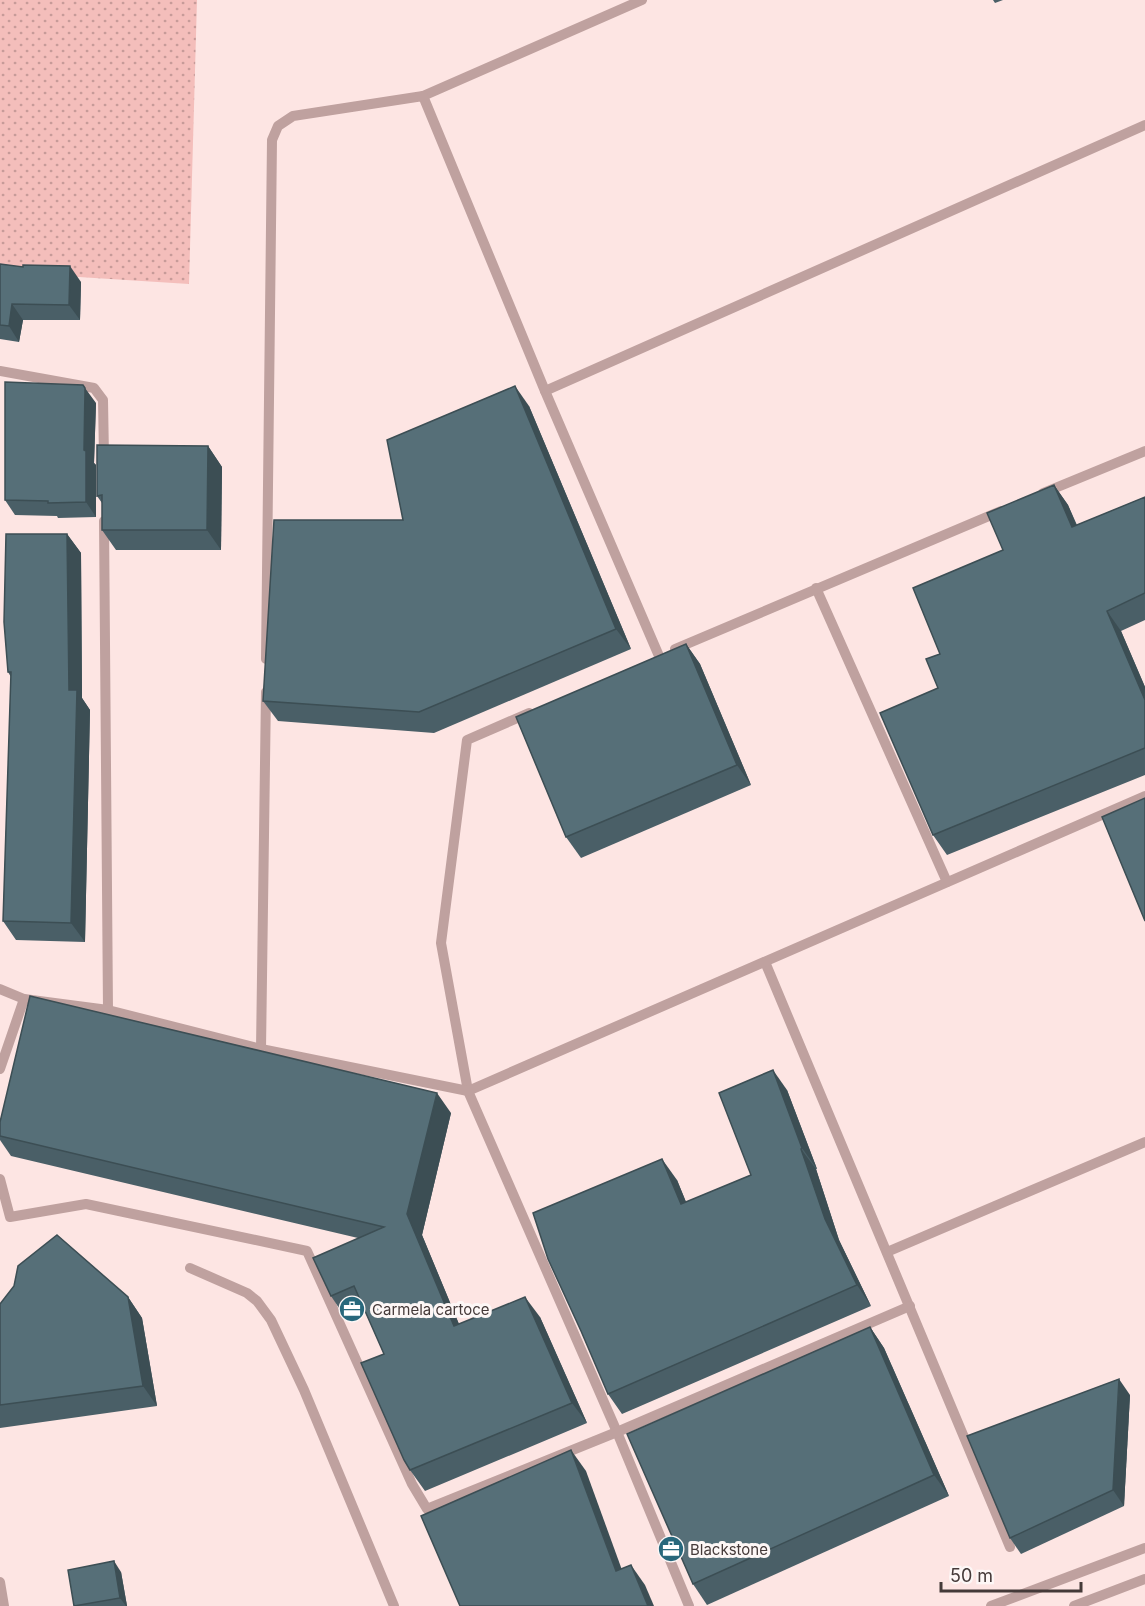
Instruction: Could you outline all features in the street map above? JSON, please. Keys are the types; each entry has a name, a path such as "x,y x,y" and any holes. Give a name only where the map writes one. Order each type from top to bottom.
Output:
{"lane":[{"path":"266,669 272,140 278,126 292,116 423,96 642,0"},
{"path":"423,96 654,659 816,588 1013,506"},
{"path":"545,391 1145,125"},
{"path":"0,371 94,388 103,400 104,471"},
{"path":"1035,496 1145,451"},
{"path":"104,507 108,1010"},
{"path":"816,588 947,882"},
{"path":"261,1049 266,680"},
{"path":"542,707 467,740 441,943 468,1091 617,1432 689,1606"},
{"path":"0,989 24,999 108,1010 261,1049 468,1091 1145,796"},
{"path":"765,962 1010,1547"},
{"path":"0,1069 24,999"},
{"path":"887,1252 1145,1142"},
{"path":"0,1179 10,1217 86,1204 307,1251 412,1484 426,1509 617,1432 910,1306"},
{"path":"190,1268 247,1293 257,1301 271,1320 304,1390 393,1606"},
{"path":"991,1606 1145,1548"},
{"path":"1074,1606 1145,1579"},
{"path":"0,1582 3,1606"}],"shaded area":[{"path":"0,0 197,0 189,284 0,272"}],"building":[{"path":"0,264 23,267 23,265 70,266 69,305 12,304 9,326 0,325"},
{"path":"5,382 83,385 85,388 86,502 48,503 48,501 5,500"},
{"path":"515,386 616,629 419,712 263,701 274,520 403,520 387,440"},
{"path":"97,445 208,446 207,530 102,530 102,495 97,496"},
{"path":"1054,485 1072,527 1145,497 1145,593 1107,611 1145,700 1145,748 933,835 880,713 938,688 926,659 940,654 913,588 1003,550 987,513"},
{"path":"6,534 67,534 69,690 77,690 71,923 3,921 11,672 8,672 4,622"},
{"path":"686,644 737,765 566,837 516,717"},
{"path":"1145,798 1145,921 1102,817"},
{"path":"30,996 437,1093 407,1214 454,1326 525,1297 572,1403 410,1470 361,1363 384,1354 354,1286 331,1296 313,1258 384,1227 0,1136 0,1122"},
{"path":"773,1070 825,1219 857,1285 608,1394 548,1259 533,1213 662,1159 681,1204 751,1175 719,1093"},
{"path":"57,1235 128,1297 143,1386 0,1405 0,1304 14,1286 18,1266"},
{"path":"870,1327 934,1475 693,1584 627,1434"},
{"path":"1119,1379 1113,1490 1010,1538 967,1436"},
{"path":"571,1450 616,1571 631,1565 648,1606 460,1606 421,1516"},
{"path":"114,1561 120,1598 74,1606 68,1570"}],"place":[{"name":"Carmela cartoce","path":"352,1309"},
{"name":"Blackstone","path":"671,1549"}]}
